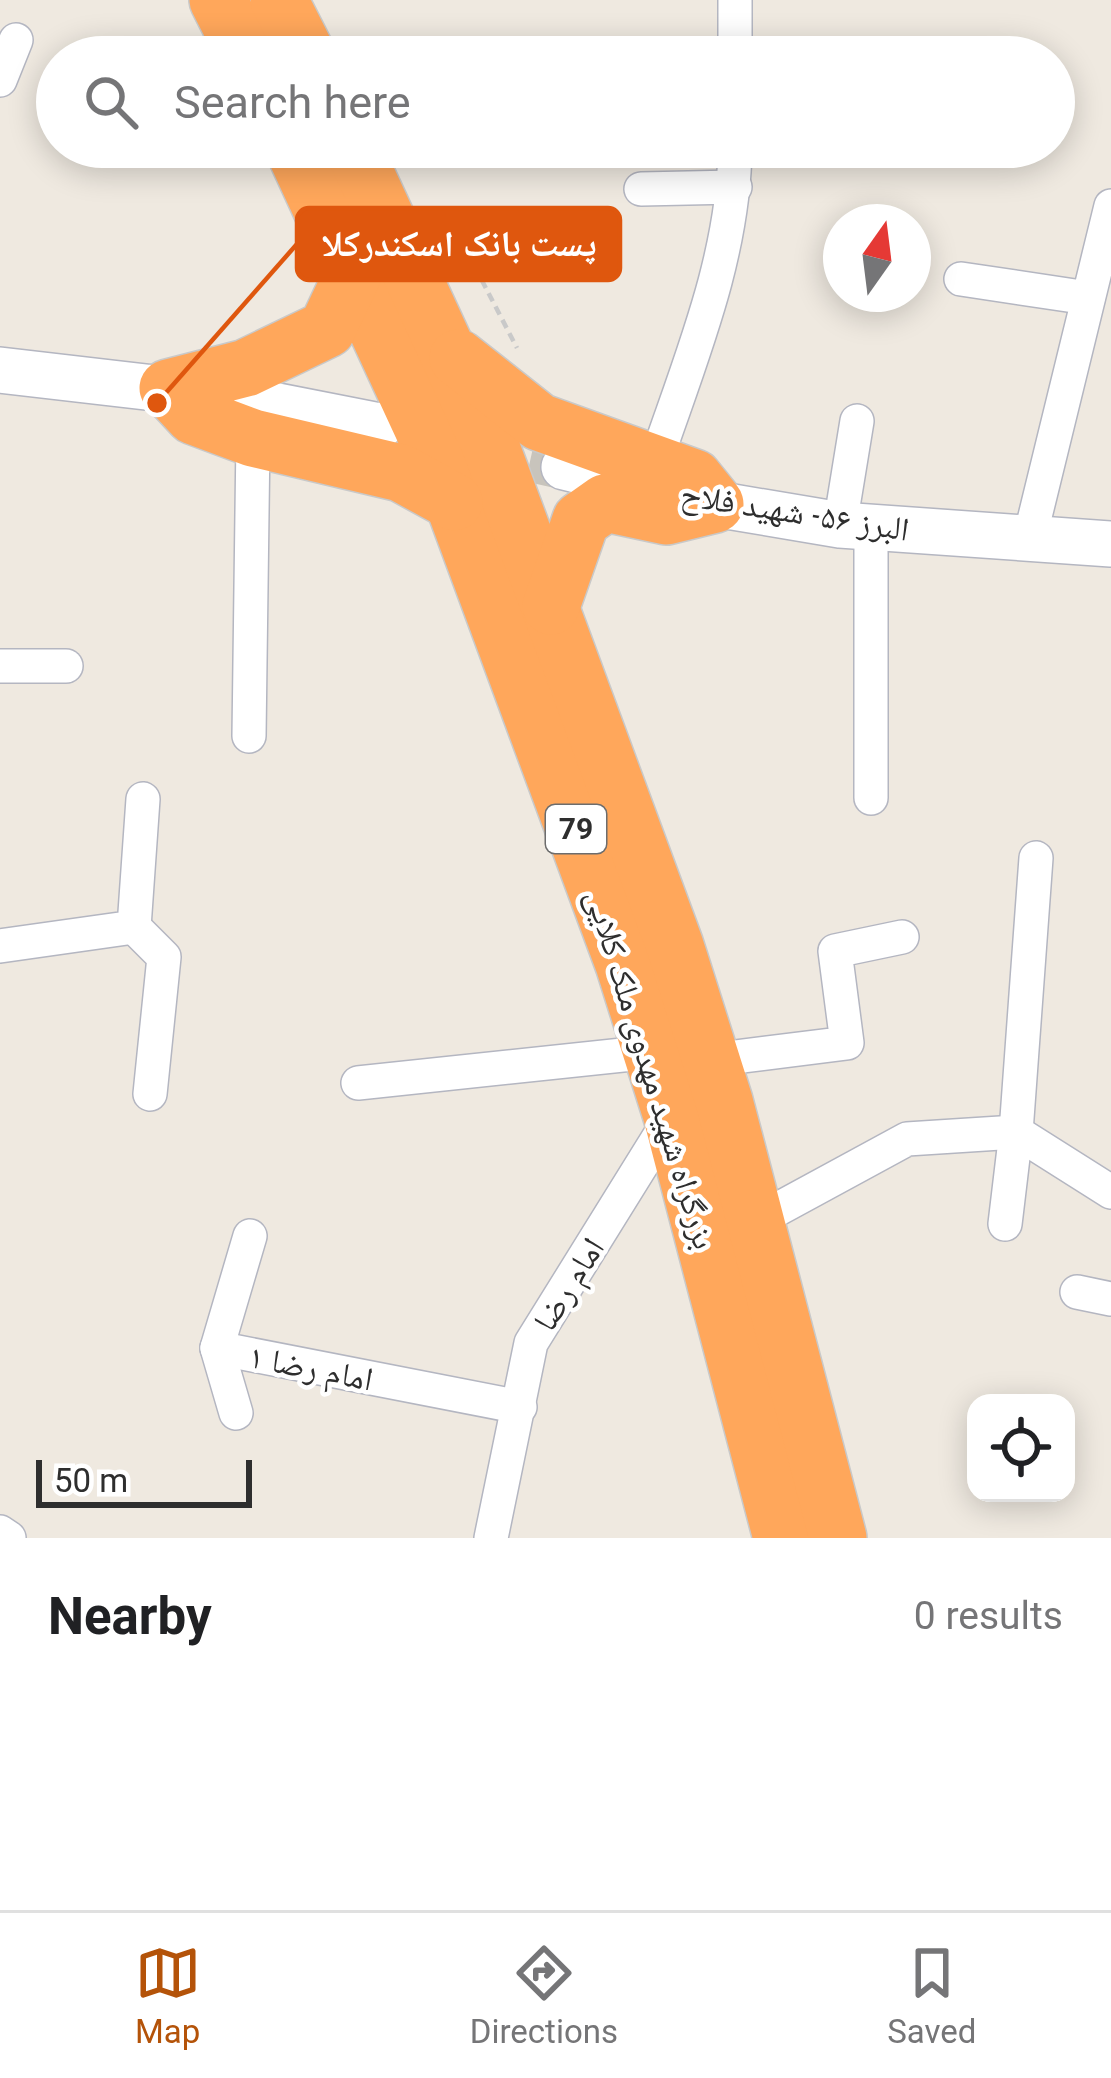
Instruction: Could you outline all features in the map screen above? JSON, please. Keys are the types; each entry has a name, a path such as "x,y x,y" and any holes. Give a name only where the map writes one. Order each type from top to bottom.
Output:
{"highway":[{"path":"218,0 236,36"},
{"path":"279,0 297,36"},
{"name":"بزرگراه شهید مهدوی ملک کلایی","path":"299,168 328,268 454,502 588,864 672,1116 782,1538"},
{"name":"بزرگراه شهید مهدوی ملک کلایی","path":"363,168 450,352 551,606 675,946 756,1221 838,1538"},
{"path":"328,268 326,329 246,368 169,388 194,416 243,418 401,473 454,502"},
{"path":"450,352 538,422 580,468 666,516 716,504 694,478 656,463 580,468"},
{"path":"551,606 580,520 580,468"}],"street":[{"path":"735,0 735,36"},
{"path":"0,80 16,40"},
{"path":"656,463 714,291 734,168"},
{"path":"640,189 734,187"},
{"path":"1028,541 1111,206"},
{"path":"961,279 1088,298"},
{"path":"0,370 169,388"},
{"path":"249,736 243,418 380,426"},
{"path":"857,422 855,527 871,798"},
{"name":"البرز ۵۶- شهید فلاح","path":"716,504 855,527 1111,544"},
{"name":"البرز ۵۶- شهید فلاح","path":"1028,541 1111,567"},
{"path":"0,666 65,666"},
{"path":"142,799 134,927 164,957 150,1094"},
{"path":"1005,1224 1036,858"},
{"path":"0,946 134,927"},
{"path":"711,1060 848,1043 835,951 902,937"},
{"path":"358,1084 651,1052"},
{"name":"امام رضا","path":"491,1538 531,1343 672,1116"},
{"path":"756,1221 907,1139 1016,1132 1111,1192"},
{"name":"امام رضا ۱","path":"250,1236 217,1348 520,1408"},
{"path":"1077,1292 1111,1299"},
{"path":"217,1348 236,1413"},
{"path":"0,1532 9,1538"}],"path":[{"path":"328,268 453,211 463,244 518,350"}],"tunnel":[{"path":"465,445 564,467"}],"place":[{"name":"پست بانک اسکندرکلا","path":"157,403"}]}
